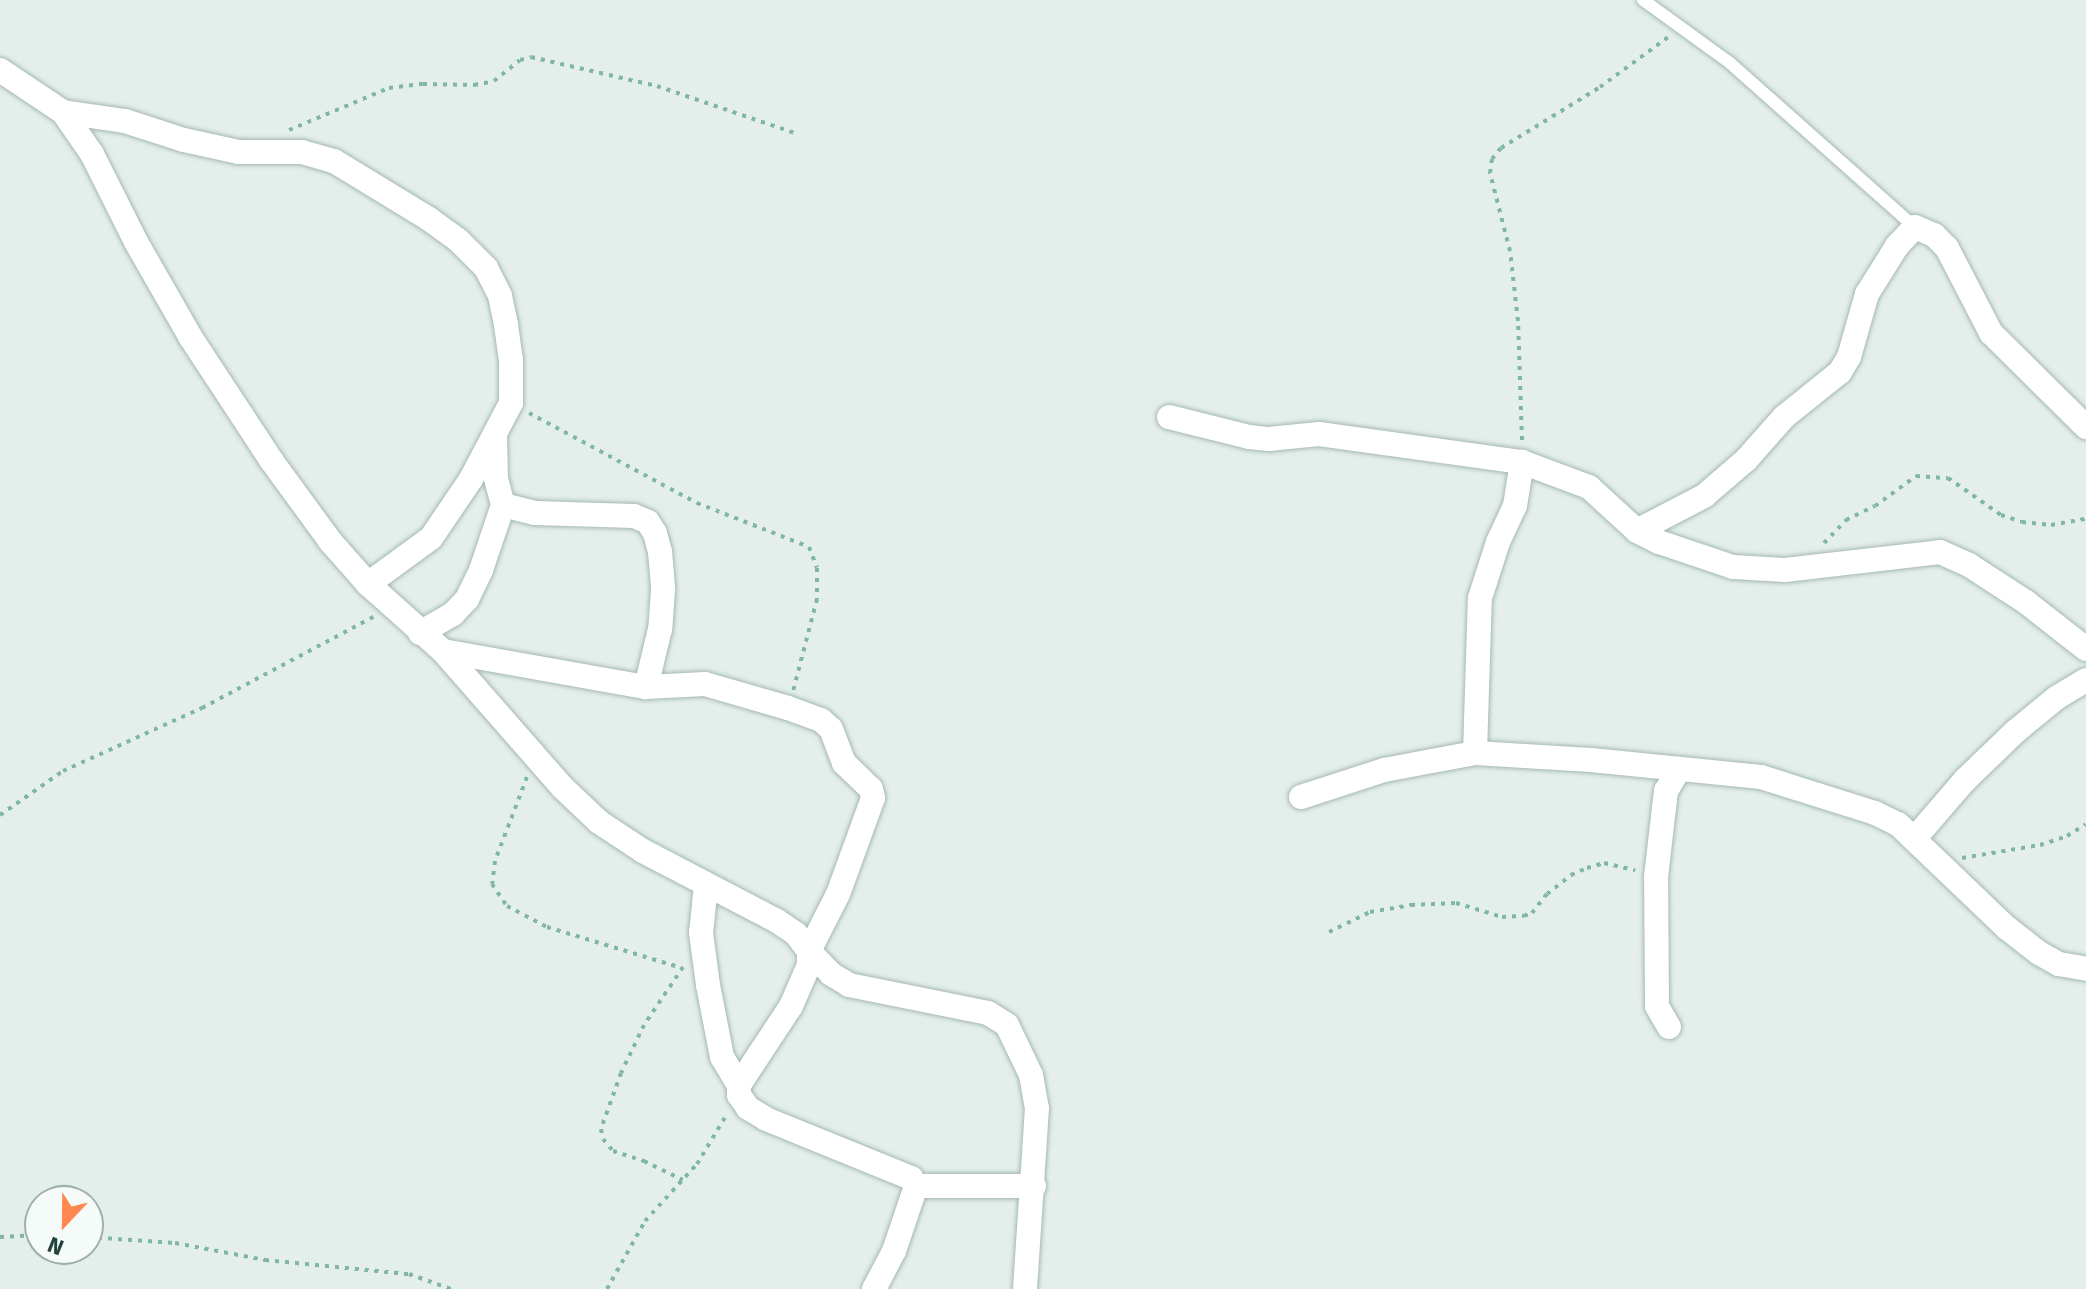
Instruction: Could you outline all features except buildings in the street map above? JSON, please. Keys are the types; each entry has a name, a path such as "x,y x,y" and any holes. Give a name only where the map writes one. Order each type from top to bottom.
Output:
{"street":[{"path":"0,70 63,112 92,154 136,242 191,338 271,460 330,541 392,608 443,651 534,755 599,822 706,885 777,921 796,934 831,974 849,985 988,1013 1007,1025 1031,1075 1037,1108 1025,1289"},
{"path":"63,112 125,121 184,140 239,152 302,152 334,161 429,219 458,240 486,268 500,296 511,359 511,403 495,436 431,538 368,584"},
{"path":"1637,531 1704,496 1746,460 1784,417 1840,372 1849,357 1867,294 1897,246 1915,227 1934,235 1947,248 1991,333 2086,427"},
{"path":"1169,417 1249,437 1269,439 1319,434 1522,462 1589,487 1637,531 1733,567 1768,571 1887,561 1940,552 1969,565 2026,602 2086,649"},
{"path":"420,633 453,614 467,599 503,505 496,478 495,436"},
{"path":"1475,753 1480,598 1498,542 1515,506 1522,462"},
{"path":"503,505 535,513 634,516 648,522 655,533 660,552 663,590 660,629 646,687"},
{"path":"443,651 646,687 705,684 788,708 821,720 831,729 844,763 874,793 838,894 809,951 809,965 791,1006 739,1090"},
{"path":"1915,838 1965,780 2016,731 2056,698 2086,680"},
{"path":"1301,797 1398,766 1475,753 1761,777 1875,813 1915,838 2007,928 2039,953 2059,964 2086,969"},
{"path":"1669,1027 1657,1006 1656,877 1666,791 1679,769"},
{"path":"706,885 701,933 719,1045 748,1108 766,1119 906,1175 916,1186 1034,1186"},
{"path":"874,1289 894,1251 916,1186"}],"lane":[{"path":"1643,0 1730,63 1915,227"}],"path":[{"path":"1522,462 1518,321 1510,251 1490,173 1492,159 1501,148 1600,87 1681,27"},
{"path":"279,134 389,88 423,84 474,85 494,81 520,60 531,57 657,86 794,133"},
{"path":"511,403 697,503 809,547 817,568 817,599 788,708"},
{"path":"1811,566 1828,537 1846,520 1875,506 1916,476 1948,478 2001,515 2022,522 2051,525 2086,519"},
{"path":"0,815 63,771 202,708 392,608"},
{"path":"534,755 495,861 492,884 507,906 547,927 682,968"},
{"path":"1941,864 1972,855 2040,845 2067,836 2086,824"},
{"path":"1329,932 1370,912 1411,905 1456,903 1502,917 1524,916 1532,913 1547,894 1571,875 1604,863 1656,877"},
{"path":"683,1180 644,1161 613,1151 603,1139 601,1129 621,1073 644,1025 701,933"},
{"path":"607,1289 645,1221 697,1164 739,1090"},
{"path":"0,1237 24,1236"},
{"path":"104,1238 175,1243 265,1260 409,1274 451,1289"}]}
